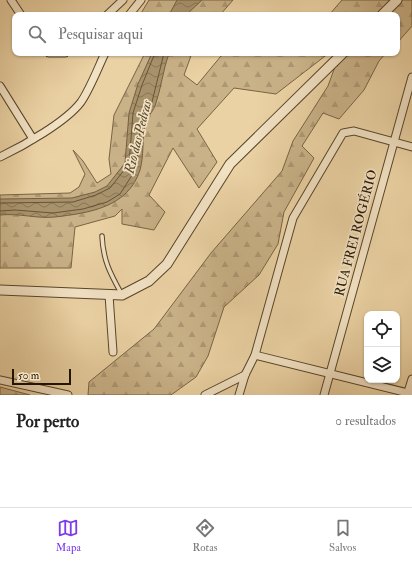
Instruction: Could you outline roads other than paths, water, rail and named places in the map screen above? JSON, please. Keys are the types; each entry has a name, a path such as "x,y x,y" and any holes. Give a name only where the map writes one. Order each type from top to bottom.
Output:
{"street":[{"path":"11,0 19,12"},
{"path":"110,12 123,0"},
{"path":"131,12 141,0"},
{"path":"385,12 397,0"},
{"path":"0,157 33,139 72,113 82,101 104,56"},
{"path":"0,290 122,295 149,281 167,264 230,164 340,56"},
{"name":"RUA FREI ROGÉRIO","path":"324,395 412,77"},
{"path":"0,86 33,139"},
{"path":"239,395 255,355 293,218 343,133 354,131 412,147"},
{"path":"109,295 113,352"},
{"path":"255,355 409,394 412,379"},
{"path":"205,395 246,375"},
{"path":"0,380 68,395"}],"lane":[{"path":"102,236 103,253 106,263 122,295"}],"water":[{"path":"177,0 202,0 189,12 171,12"},
{"name":"Rio das Pedras","path":"151,56 168,56 155,106 146,122 140,170 134,183 126,193 117,201 81,213 55,217 0,215 0,199 72,198 95,192 107,186 125,163 129,113 138,84"}]}
